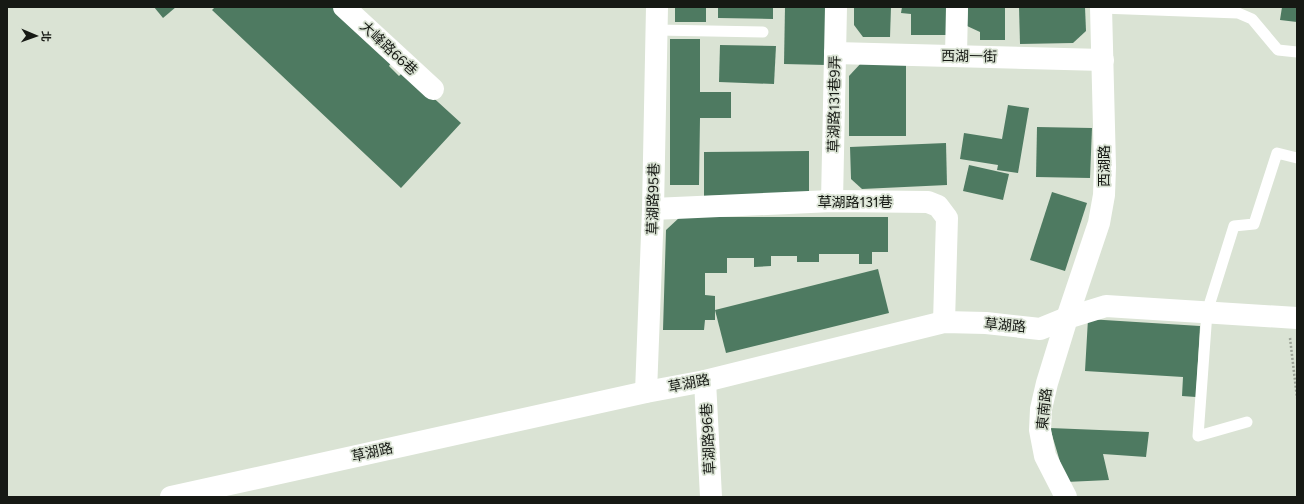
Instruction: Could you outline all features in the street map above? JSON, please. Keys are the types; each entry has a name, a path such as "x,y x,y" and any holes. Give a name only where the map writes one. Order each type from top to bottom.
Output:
{"street":[{"name":"大峰路66巷","path":"344,7 433,89"},
{"name":"草湖路95巷","path":"646,392 653,209 657,7"},
{"name":"草湖路131巷9弄","path":"832,201 836,7"},
{"path":"956,56 958,7"},
{"name":"西湖路","path":"1067,318 1099,223 1104,195 1105,167 1101,8"},
{"name":"西湖一街","path":"835,53 1103,60"},
{"name":"草湖路131巷","path":"653,209 832,201 928,202 938,206 947,218 944,322"},
{"name":"草湖路","path":"171,497 646,392 705,381 944,322 986,323 1040,329 1067,318 1106,306 1292,318"},
{"name":"東南路","path":"1066,497 1045,456 1040,430 1041,409 1047,382 1067,318"},
{"name":"草湖路96巷","path":"705,381 711,497"}],"lane":[{"path":"1101,8 1238,13 1252,19 1278,50 1297,52"},
{"path":"656,30 763,32"},
{"path":"1247,422 1198,436 1207,312 1234,226 1254,224 1277,153 1297,158"}],"path":[{"path":"1292,318 1297,398"}],"building":[{"path":"154,7 176,7 163,18"},
{"path":"215,7 335,7 391,63 389,66 399,76 404,71 461,123 401,188 212,10"},
{"path":"675,7 706,7 706,22 675,22"},
{"path":"718,7 773,7 773,19 718,18"},
{"path":"785,7 827,7 826,65 784,64"},
{"path":"854,7 891,7 890,37 863,37 854,25"},
{"path":"902,7 947,7 946,35 911,35 911,14 901,13"},
{"path":"968,7 1005,7 1005,40 980,40 980,32 967,26"},
{"path":"1019,7 1085,7 1086,31 1073,43 1020,44"},
{"path":"1282,7 1297,7 1297,22 1280,20"},
{"path":"670,39 700,39 700,92 731,92 731,118 700,118 699,185 670,185"},
{"path":"720,45 776,46 774,84 719,82"},
{"path":"862,62 906,62 906,136 849,136 849,76"},
{"path":"1008,105 1029,108 1018,173 997,170 998,165 960,159 964,133 1002,139"},
{"path":"1037,127 1092,128 1090,178 1036,177"},
{"path":"946,143 947,185 862,189 851,179 850,147"},
{"path":"809,151 809,194 704,196 704,152"},
{"path":"969,165 1009,174 1003,200 963,191"},
{"path":"1052,192 1087,203 1065,271 1030,260"},
{"path":"680,217 888,217 888,252 872,252 872,264 859,264 859,254 819,254 819,262 797,262 797,256 771,256 771,266 754,267 754,258 727,258 727,273 705,273 705,295 715,296 715,320 705,320 704,330 663,330 666,230"},
{"path":"878,269 889,313 726,353 715,310"},
{"path":"1088,319 1200,326 1196,397 1182,396 1183,377 1085,371"},
{"path":"1050,428 1149,432 1146,457 1103,454 1109,480 1066,482"}]}
